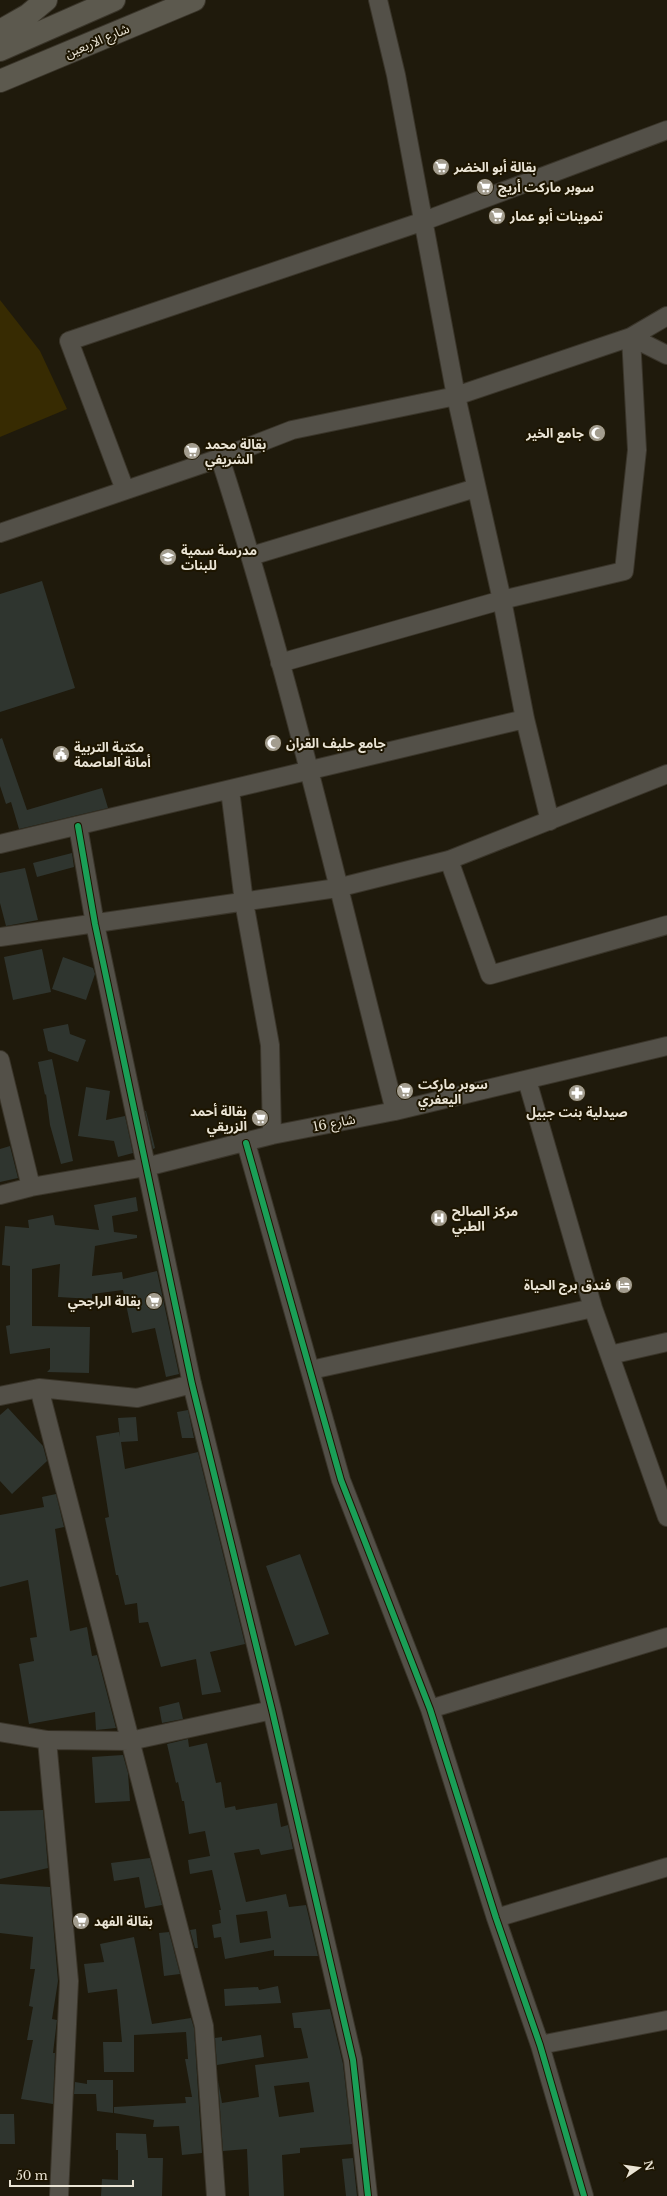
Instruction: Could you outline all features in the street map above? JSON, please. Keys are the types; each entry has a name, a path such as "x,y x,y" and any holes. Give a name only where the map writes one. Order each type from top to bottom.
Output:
{"main road":[{"path":"0,18 46,0"},
{"path":"0,31 28,15 46,0"},
{"path":"0,50 114,0"},
{"name":"شارع الاربعين","path":"0,81 194,0"}],"street":[{"path":"378,0 396,75 456,396 502,600 525,719 550,822"},
{"path":"125,490 69,341 424,221 667,130"},
{"path":"0,533 220,458 292,430 456,396 632,337 667,316"},
{"path":"632,337 667,355"},
{"path":"280,663 502,600 624,571 637,450 632,337"},
{"path":"220,458 251,556 309,771 395,1111"},
{"path":"251,556 476,488"},
{"path":"0,844 525,719"},
{"path":"0,937 338,888 449,860 550,822 667,774"},
{"path":"230,790 244,902 270,1045 272,1135"},
{"path":"78,826 95,924 192,1384 272,1710 353,2060 368,2196"},
{"path":"449,860 490,975 667,925"},
{"name":"شارع 16","path":"0,1195 31,1187 146,1167 246,1143 272,1135 395,1111 667,1046"},
{"path":"0,1060 31,1187"},
{"path":"527,1080 593,1308 667,1517"},
{"path":"246,1143 341,1480 430,1709 496,1918 540,2045 584,2196"},
{"path":"311,1370 593,1308"},
{"path":"610,1355 667,1342"},
{"path":"0,1396 38,1388 137,1398 192,1384"},
{"path":"38,1388 204,2026 216,2196"},
{"path":"430,1709 667,1636"},
{"path":"0,1732 47,1740 130,1741 272,1710"},
{"path":"47,1740 69,1981 59,2196"},
{"path":"496,1918 667,1867"},
{"path":"540,2045 667,2020"}],"shaded area":[{"path":"0,300 40,351 67,409 0,437"}],"building":[{"path":"42,581 75,688 0,712 0,594"},
{"path":"2,738 27,810 102,788 108,808 19,829 11,802 6,804 0,786 0,739"},
{"path":"72,853 74,867 37,877 33,863"},
{"path":"25,868 38,920 6,926 0,903 0,873"},
{"path":"42,949 51,992 13,1000 4,957"},
{"path":"63,957 93,968 95,974 86,1000 52,989"},
{"path":"68,1024 70,1034 86,1040 78,1062 48,1051 43,1029"},
{"path":"52,1059 73,1161 61,1164 50,1125 46,1094 45,1095 38,1062"},
{"path":"86,1087 110,1091 106,1120 125,1116 133,1153 118,1157 114,1141 78,1136"},
{"path":"145,1111 155,1148 153,1149"},
{"path":"10,1146 18,1178 0,1182 0,1149"},
{"path":"136,1197 138,1211 112,1216 114,1232 137,1235 137,1238 95,1246 92,1276 122,1272 123,1279 157,1271 179,1374 166,1377 155,1328 132,1333 123,1290 92,1294 92,1299 58,1297 60,1264 32,1269 32,1326 90,1327 89,1373 47,1372 50,1369 50,1348 10,1354 6,1326 10,1325 10,1266 2,1265 5,1226 29,1228 28,1220 53,1215 55,1225 99,1230 94,1205"},
{"path":"8,1408 43,1446 47,1461 12,1494 0,1481 0,1415"},
{"path":"188,1410 194,1438 182,1438 177,1412"},
{"path":"136,1417 138,1441 121,1442 125,1469 198,1452 245,1644 210,1652 221,1692 202,1695 196,1659 161,1667 148,1622 139,1623 137,1603 125,1605 118,1575 116,1575 105,1518 109,1517 96,1436 119,1432 120,1437 118,1418"},
{"path":"56,1494 64,1527 55,1529 70,1631 87,1627 92,1656 97,1655 116,1728 96,1730 95,1712 29,1724 19,1664 34,1661 30,1638 37,1637 28,1580 0,1587 0,1515 44,1507 42,1497"},
{"path":"300,1554 329,1634 295,1646 266,1566"},
{"path":"179,1702 183,1719 162,1723 159,1707"},
{"path":"188,1739 189,1747 207,1743 216,1783 221,1782 225,1808 235,1806 236,1810 277,1803 281,1827 288,1825 293,1849 261,1855 259,1849 234,1853 246,1902 286,1894 289,1907 306,1905 318,1956 274,1956 274,1950 225,1959 221,1937 214,1938 212,1925 221,1923 219,1910 221,1910 212,1870 190,1874 188,1860 210,1856 205,1831 189,1834 184,1801 182,1801 178,1782 176,1783 167,1744","holes":["267,1911 271,1938 240,1943 236,1915"]},
{"path":"123,1755 128,1773 130,1801 95,1803 92,1757"},
{"path":"43,1810 48,1868 0,1879 0,1811"},
{"path":"150,1858 162,1905 145,1908 139,1877 114,1881 111,1863"},
{"path":"0,1884 50,1887 58,1981 52,2019 57,2020 53,2053 55,2053 53,2104 21,2099 33,2040 27,2040 33,2007 29,2006 35,1969 30,1969 33,1937 0,1933"},
{"path":"196,1929 198,1948 195,1948 190,1930"},
{"path":"169,1932 180,1974 164,1976 159,1933"},
{"path":"134,1937 152,2024 191,2018 194,2028 202,2153 182,2155 179,2126 153,2127 154,2120 114,2113 114,2107 186,2103 185,2097 192,2097 185,2059 188,2059 186,2032 134,2035 134,2072 104,2072 103,2042 122,2042 117,1989 88,1993 84,1964 104,1962 100,1944"},
{"path":"278,1986 281,2003 225,2006 224,1989 258,1987 259,1990"},
{"path":"330,2009 343,2064 352,2144 300,2148 300,2153 282,2155 284,2196 249,2196 247,2149 223,2151 218,2080 222,2103 259,2097 255,2065 308,2058 301,2028 294,2028 292,2013","holes":["309,2082 314,2112 279,2117 274,2086"]},
{"path":"261,2035 264,2057 217,2065 215,2038 222,2037 222,2041"},
{"path":"87,2080 113,2080 113,2113 97,2111 96,2094 74,2094 75,2082 87,2084"},
{"path":"0,2114 14,2114 15,2144 0,2144"},
{"path":"116,2133 146,2134 148,2158 163,2158 162,2196 101,2196 102,2179 118,2180 118,2150 116,2150"},
{"path":"353,2158 357,2196 346,2196 342,2159"}],"cycle path":[{"path":"78,826 95,924 192,1384 272,1710 353,2060 368,2196"},
{"path":"246,1143 341,1480 430,1709 496,1918 540,2045 584,2196"}],"place":[{"name":"بقالة أبو الخضر","path":"441,167"},
{"name":"سوبر ماركت أريج","path":"485,187"},
{"name":"تموينات أبو عمار","path":"497,216"},
{"name":"جامع الخير","path":"597,433"},
{"name":"بقالة محمد الشريفي","path":"192,451"},
{"name":"مدرسة سمية للبنات","path":"168,557"},
{"name":"جامع حليف القران","path":"273,743"},
{"name":"مكتبة التربية أمانة العاصمة","path":"61,754"},
{"name":"سوبر ماركت اليعفري","path":"405,1091"},
{"name":"صيدلية بنت جبيل","path":"577,1093"},
{"name":"بقالة أحمد الزريقي","path":"260,1118"},
{"name":"مركز الصالح الطبي","path":"439,1218"},
{"name":"فندق برج الحياة","path":"624,1285"},
{"name":"بقالة الراجحي","path":"154,1301"},
{"name":"بقالة الفهد","path":"81,1921"}]}
